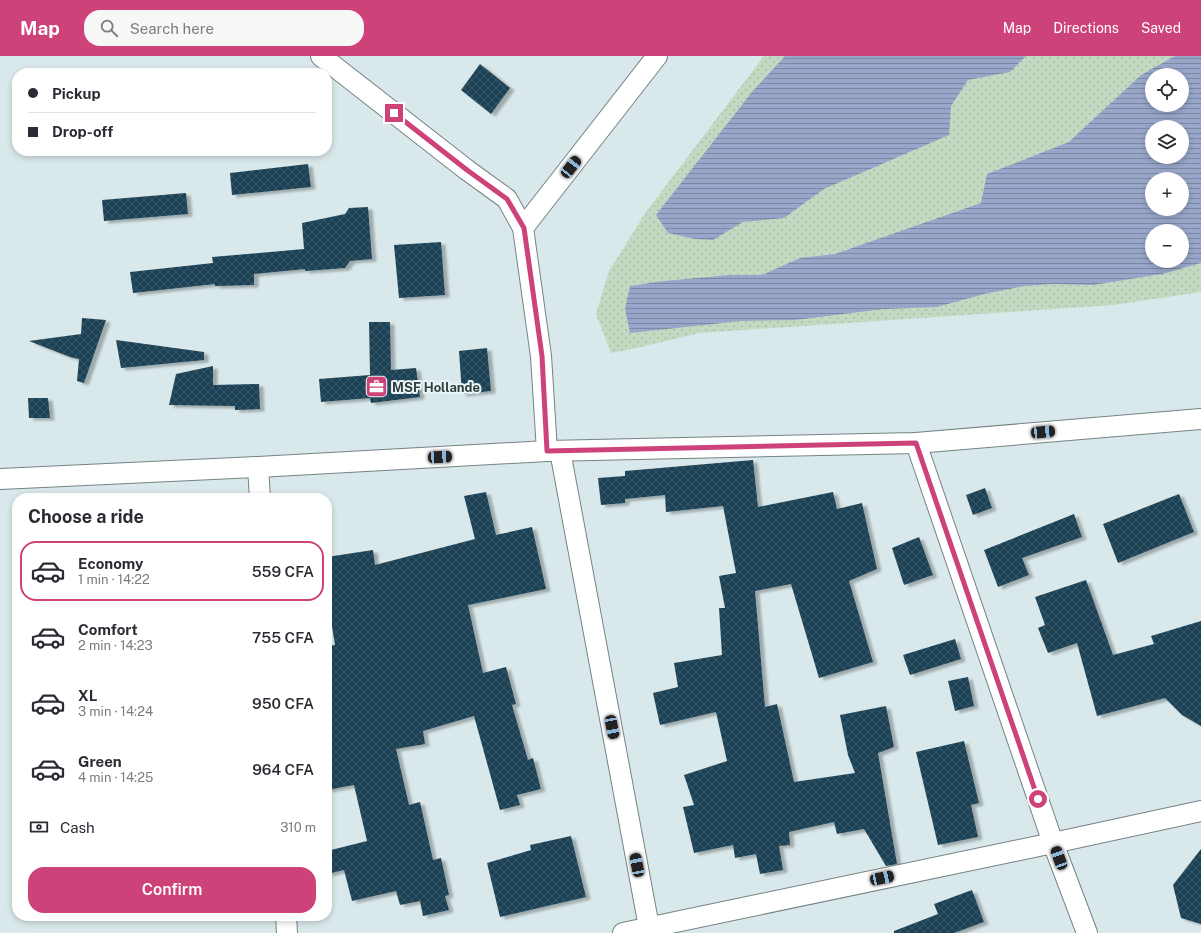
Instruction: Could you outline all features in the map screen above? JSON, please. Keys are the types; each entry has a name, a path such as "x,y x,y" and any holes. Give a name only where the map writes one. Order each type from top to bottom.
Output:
{"street":[{"path":"321,56 467,170 507,199 524,228 554,451 649,926"},
{"path":"524,228 657,56"},
{"path":"0,479 554,451 916,443 1201,419"},
{"path":"916,443 1053,843 1087,933"},
{"path":"258,467 260,493"},
{"path":"623,933 649,926 1201,811"},
{"path":"286,921 287,933"}],"green space":[{"path":"764,56 1201,56 1201,292 1113,305 699,333 611,353 596,314 609,271 646,212"}],"water":[{"path":"785,56 1026,56 1010,72 968,80 951,106 949,135 824,189 784,218 743,222 713,240 695,239 668,233 656,215 752,92"},
{"path":"1175,56 1201,56 1201,263 1189,266 1189,224 1145,224 1145,268 1183,268 1162,274 1093,285 1053,284 1024,286 984,294 937,307 884,309 795,320 741,321 630,333 625,309 630,286 664,281 730,275 762,275 800,258 835,254 981,203 987,174 1069,142 1145,73 1145,112 1189,112 1189,68 1154,68"}],"building":[{"path":"480,64 510,88 491,114 461,90"},
{"path":"308,164 311,187 232,195 230,173"},
{"path":"186,193 188,214 104,221 102,200"},
{"path":"368,207 372,259 350,261 345,268 305,271 305,269 254,274 254,285 215,286 215,284 133,293 130,272 213,263 212,257 304,249 302,223 345,214 349,208"},
{"path":"441,242 445,295 399,298 394,245"},
{"path":"82,318 106,320 84,383 77,381 79,359 29,341 81,334"},
{"path":"369,322 390,322 391,370 416,368 420,397 371,403 370,398 321,402 319,379 370,375"},
{"path":"116,340 204,352 204,360 121,368"},
{"path":"487,348 491,391 462,394 459,351"},
{"path":"213,366 213,385 259,384 260,409 235,410 235,406 169,405 176,374"},
{"path":"28,398 48,398 50,418 29,418"},
{"path":"753,460 758,507 833,492 837,509 862,503 877,569 849,581 873,662 819,678 791,584 755,591 765,707 777,704 794,782 855,773 848,755 840,715 886,706 894,747 878,753 897,864 886,866 864,829 837,834 834,822 789,832 790,845 779,846 783,870 760,874 756,854 735,858 733,845 694,853 683,807 694,805 684,775 727,761 716,712 660,725 653,693 678,687 674,663 722,655 719,608 725,608 719,576 736,573 723,506 666,512 665,495 625,499 625,503 601,505 598,478 625,476 625,471"},
{"path":"985,488 992,508 973,515 966,495"},
{"path":"486,492 496,535 532,527 546,589 468,605 483,673 506,667 516,704 512,705 528,760 533,758 541,789 517,795 520,805 500,810 474,716 423,731 425,744 396,749 409,805 420,802 433,860 441,858 449,895 445,896 449,910 423,916 420,901 400,905 396,891 352,901 344,870 332,873 332,850 367,841 354,785 332,789 332,645 335,645 332,626 332,556 373,550 375,565 475,539 464,496"},
{"path":"1179,494 1194,532 1118,563 1103,524"},
{"path":"1074,514 1082,537 1022,558 1029,575 998,587 984,550"},
{"path":"919,537 933,575 904,585 892,548"},
{"path":"1086,580 1113,655 1154,644 1151,636 1201,621 1201,726 1182,715 1165,698 1097,716 1077,643 1048,653 1038,628 1045,625 1035,597"},
{"path":"955,639 961,659 910,675 903,655"},
{"path":"968,677 974,706 955,711 948,681"},
{"path":"964,741 979,803 971,805 978,837 938,845 916,752"},
{"path":"571,836 586,897 500,917 487,863 531,850 530,845"},
{"path":"1201,849 1201,924 1181,918 1173,885"},
{"path":"972,890 984,922 954,933 894,933 894,931 938,914 934,904"}],"place":[{"name":"MSF Hollande","path":"376,387"}],"route":[{"path":"394,113 507,199 524,228 542,356 547,451 916,443 1038,799"}]}
